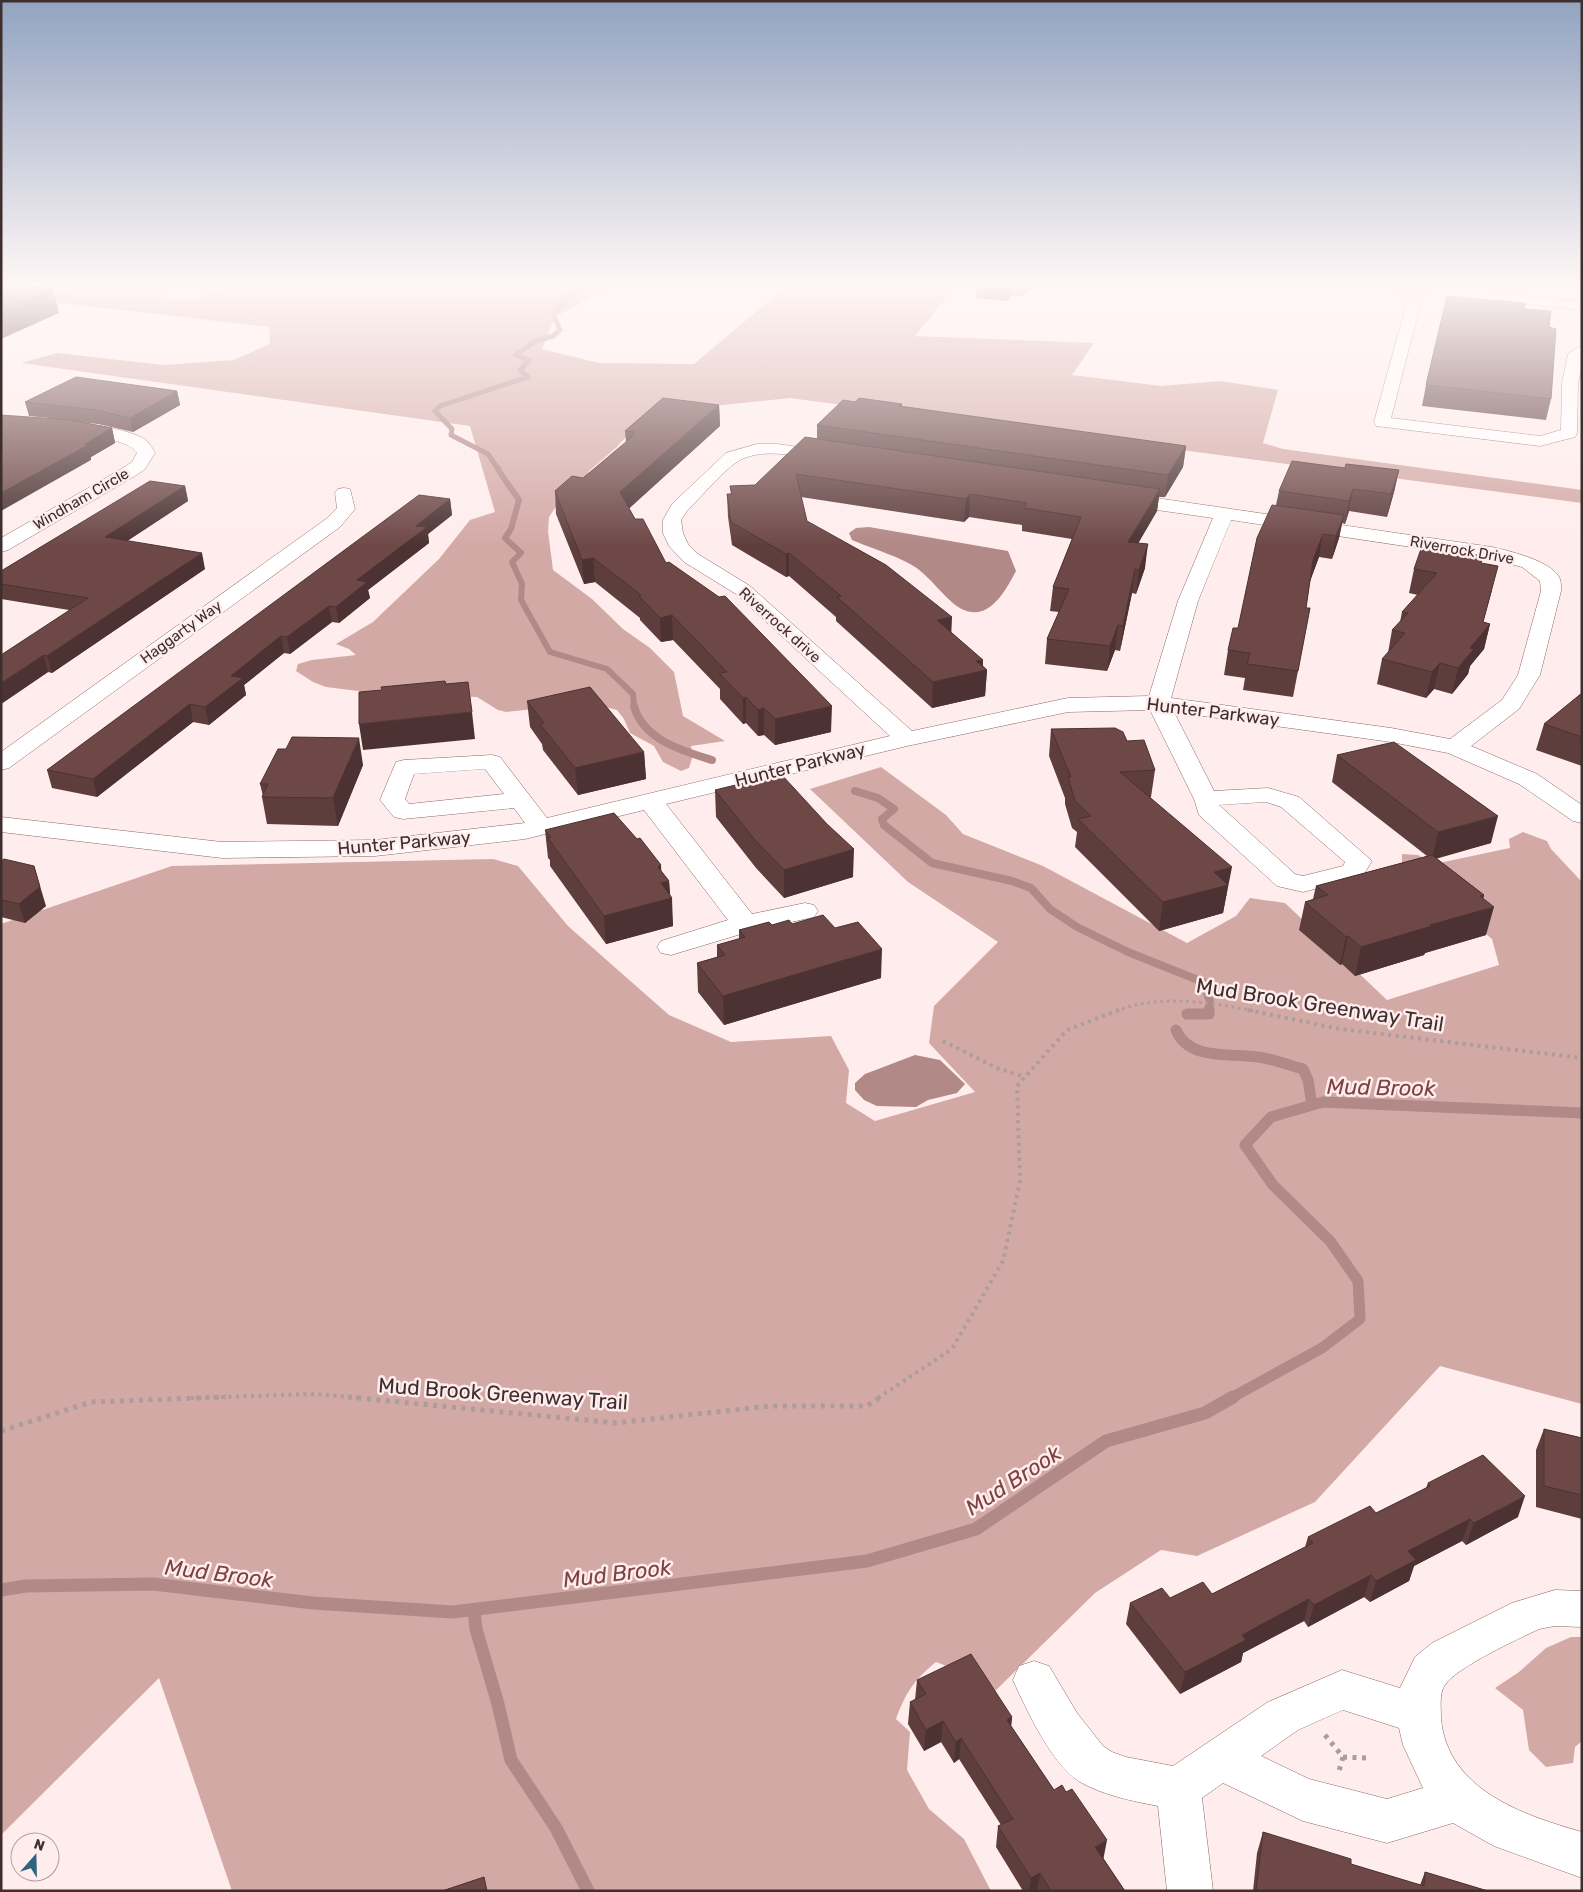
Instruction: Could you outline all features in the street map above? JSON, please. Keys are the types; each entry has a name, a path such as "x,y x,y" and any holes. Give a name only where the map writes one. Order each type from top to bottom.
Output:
{"street":[{"path":"1396,370 1382,422 1540,441 1570,432 1570,383 1573,370"},
{"name":"Windham Circle","path":"1,422 26,422 81,430 135,441 144,449 145,457 129,472 1,546"},
{"name":"Riverrock drive","path":"849,459 777,449 743,452 732,457 679,508 672,520 674,533 679,546 691,558 743,590 907,739"},
{"name":"Haggarty Way","path":"1,763 333,523 346,509 344,493"},
{"path":"1105,496 1224,514 1188,601 1158,702 1206,799 1208,810 1286,880 1303,884 1353,870 1359,861 1290,802 1268,795 1206,799"},
{"name":"Riverrock Drive","path":"1224,514 1492,552 1529,563 1550,579 1551,591 1529,675 1511,704 1454,747"},
{"name":"Hunter Parkway","path":"1,824 222,850 375,848 541,828 907,739 1068,705 1158,702 1391,735 1454,747 1528,780 1582,816"},
{"path":"520,800 541,828"},
{"path":"651,802 745,924"},
{"path":"671,947 745,924 805,911"},
{"path":"1582,1609 1553,1608 1523,1618 1451,1654 1431,1670 1427,1676 1420,1690 1418,1714 1424,1741 1433,1765 1447,1788 1459,1799 1500,1826 1582,1855"},
{"path":"1034,1680 1073,1744 1095,1766 1130,1780 1178,1788 1283,1716 1342,1690 1418,1714"},
{"path":"1220,1759 1303,1798 1387,1821 1459,1799"},
{"path":"1178,1788 1190,1891"}],"path":[{"name":"Mud Brook Greenway Trail","path":"1,1431 91,1402 305,1395 616,1423 770,1406 867,1406 952,1349 1003,1261 1020,1181 1017,1086 1067,1030 1134,1004 1193,1001 1225,1004 1340,1028 1582,1058"},
{"path":"943,1041 997,1068 1025,1076"},
{"path":"1302,1708 1344,1757 1366,1758"},
{"path":"1327,1805 1344,1757"}],"shaded area":[{"path":"73,370 1075,370 1072,375 1161,386 1220,381 1278,390 1263,443 1283,449 1582,490 1582,503 790,398 665,411 641,420 617,447 589,471 580,492 557,505 549,517 548,531 553,570 592,599 623,629 650,648 674,672 683,716 725,741 691,746 693,755 689,768 681,771 663,762 654,746 630,733 624,719 617,710 591,703 506,712 498,710 477,697 374,693 326,687 313,682 296,671 298,664 312,660 356,655 349,649 336,644 373,622 439,559 470,520 495,512 470,426"},
{"path":"869,527 1008,551 1016,571 1006,589 992,605 984,610 975,612 965,610 954,604 923,573 912,565 852,540 849,533 856,528"},
{"path":"881,767 946,815 963,834 1043,866 1187,943 1236,916 1250,898 1285,903 1387,1000 1499,965 1492,939 1402,863 1402,854 1418,855 1434,864 1510,848 1509,839 1523,832 1547,841 1551,849 1582,882 1582,1404 1440,1366 1315,1502 1197,1556 1161,1550 1095,1593 991,1695 965,1673 936,1662 912,1687 903,1701 896,1719 910,1732 907,1770 929,1809 964,1839 991,1891 232,1891 159,1678 1,1835 1,924 172,866 493,859 518,866 568,926 669,1015 731,1042 831,1036 849,1070 846,1103 875,1121 975,1092 929,1043 934,1006 998,942 908,882 810,789"},
{"path":"915,1055 940,1060 965,1084 957,1093 928,1100 916,1107 877,1106 864,1100 855,1090 855,1083 865,1074"},
{"path":"1571,1637 1582,1637 1582,1741 1575,1747 1573,1763 1546,1767 1529,1750 1523,1710 1495,1688 1519,1672 1546,1648"}],"building":[{"path":"1429,370 1553,370 1551,399 1426,385"},
{"path":"76,377 177,391 130,418 95,410 25,402"},
{"path":"663,398 719,405 620,492 635,519 643,519 666,563 669,562 719,597 725,596 832,706 775,719 764,708 758,710 746,697 743,698 719,673 727,672 672,615 660,618 639,596 641,595 593,558 582,560 555,491 572,476 583,478 633,436 631,436 635,432 625,431"},
{"path":"859,398 902,404 899,406 1186,446 1168,475 817,425 843,400 855,402"},
{"path":"1,415 70,420 112,428 85,444 88,445 1,493"},
{"path":"805,437 1160,489 1128,542 1148,544 1139,570 1135,569 1123,626 1118,625 1110,646 1047,639 1069,589 1053,587 1081,517 1024,508 1027,503 970,494 966,499 796,474 807,521 886,565 952,617 937,620 983,660 976,661 987,670 933,682 837,597 841,596 789,553 786,554 731,522 727,494 732,494 730,486 755,485"},
{"path":"1292,461 1345,468 1346,464 1399,470 1391,494 1353,489 1349,501 1279,491"},
{"path":"150,481 185,486 105,537 202,553 47,656 44,655 1,683 1,655 88,598 1,584 1,571"},
{"path":"419,495 450,499 416,526 427,527 357,580 367,582 336,607 329,606 287,637 281,636 231,676 243,678 205,707 190,704 93,779 47,770"},
{"path":"1272,505 1344,515 1336,536 1323,534 1313,560 1306,608 1310,608 1298,671 1247,664 1250,653 1228,650 1233,628 1238,628 1257,538"},
{"path":"1422,546 1483,556 1481,563 1498,566 1483,622 1490,624 1470,648 1474,649 1458,668 1440,663 1432,672 1382,659 1405,633 1392,630 1408,613 1402,612 1437,573 1414,569"},
{"path":"445,681 446,684 468,682 472,712 359,724 359,692 382,690 381,687"},
{"path":"590,687 644,752 575,768 540,724 544,723 527,701"},
{"path":"1582,693 1582,737 1544,724"},
{"path":"1115,728 1123,732 1127,741 1144,740 1155,770 1120,772 1232,867 1214,872 1228,885 1163,902 1078,819 1091,816 1075,801 1068,777 1071,777 1051,729"},
{"path":"292,737 359,738 333,798 262,797 268,784 260,784 278,749 286,749"},
{"path":"1394,742 1498,816 1438,832 1337,755"},
{"path":"781,774 827,824 854,849 784,870 755,840 715,790"},
{"path":"614,813 637,839 640,838 661,865 658,867 669,881 661,883 672,898 604,916 548,838 551,837 545,830"},
{"path":"1432,855 1484,895 1480,896 1494,907 1361,947 1348,936 1346,937 1305,902 1328,895 1316,886"},
{"path":"4,859 34,866 40,887 19,904 1,900 1,861"},
{"path":"823,915 835,928 858,922 882,949 723,996 697,963 725,955 717,945 745,937 739,930 769,922 772,925 789,920 792,924"},
{"path":"1544,1429 1582,1438 1582,1495 1544,1486"},
{"path":"1483,1455 1525,1496 1474,1523 1470,1519 1408,1551 1416,1560 1376,1581 1371,1575 1314,1605 1309,1599 1242,1635 1246,1640 1185,1672 1130,1603 1162,1588 1170,1598 1203,1582 1212,1594 1313,1543 1308,1537 1370,1506 1376,1513 1430,1486 1428,1483"},
{"path":"971,1654 1012,1717 1007,1720 1054,1790 1062,1785 1066,1792 1072,1789 1107,1840 1095,1847 1125,1891 1051,1891 1040,1873 1031,1878 998,1826 1013,1819 961,1738 956,1742 943,1721 926,1730 910,1702 926,1694 917,1680"},
{"path":"1263,1832 1351,1859 1351,1864 1424,1886 1425,1872 1488,1891 1256,1891"},
{"path":"484,1877 487,1891 442,1891"}],"waterway":[{"path":"498,469 488,454 451,435 452,429 435,411 440,406 528,377 520,370"},
{"path":"498,468 519,500 511,529 505,538 521,553 512,562 522,584 521,600 550,652 607,669 633,694 634,707"},
{"path":"634,706 639,718 655,736 677,748 712,760"},
{"path":"855,791 878,798 894,809 882,819 884,825 932,863 1012,881 1031,888 1050,909 1077,927 1128,952 1203,982 1210,1001 1209,1011"},
{"path":"1187,1014 1209,1014 1209,1011"},
{"path":"1176,1030 1182,1040 1190,1047 1201,1051 1212,1054 1264,1058 1303,1069 1308,1080 1312,1105"},
{"name":"Mud Brook","path":"1231,1398 1322,1348 1360,1319 1358,1281 1330,1241 1273,1185 1245,1145 1271,1117 1323,1102 1582,1113"},
{"name":"Mud Brook","path":"1,1590 26,1586 153,1584 313,1603 453,1612 867,1561 976,1529 1106,1441 1205,1413 1233,1397"},
{"path":"474,1610 476,1629 498,1704 511,1760 556,1828 588,1891"}]}
